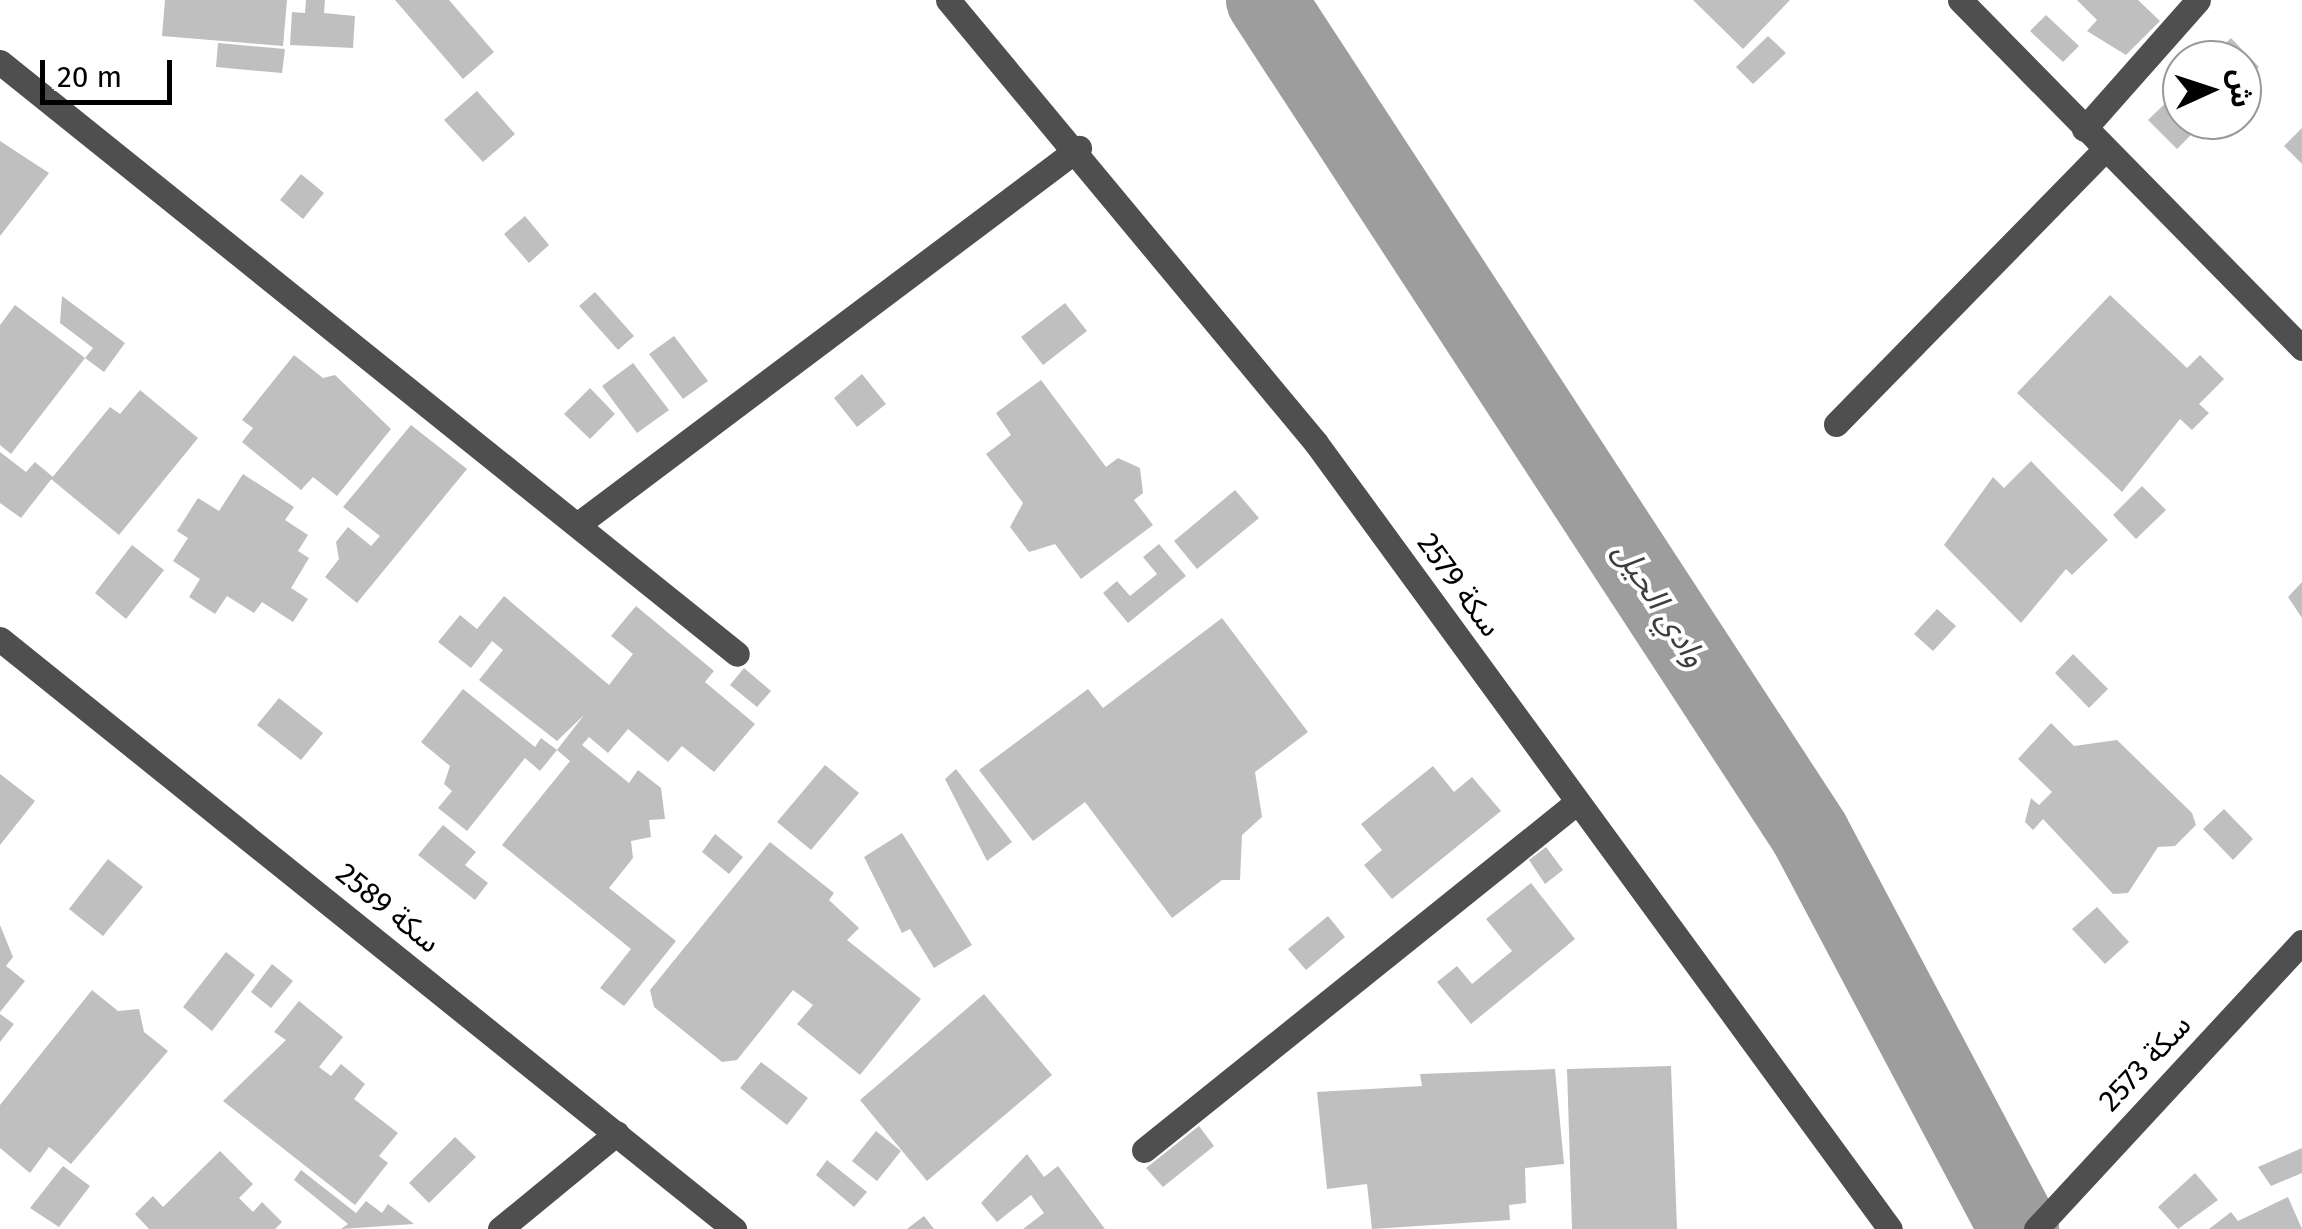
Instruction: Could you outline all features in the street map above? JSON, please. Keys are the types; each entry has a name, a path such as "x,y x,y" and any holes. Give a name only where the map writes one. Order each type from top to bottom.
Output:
{"street":[{"name":"سكة 2579","path":"948,0 1079,148 1316,443 1890,1229"},
{"path":"1960,0 2302,348"},
{"path":"2084,130 2198,0"},
{"path":"0,62 581,522 737,654"},
{"path":"581,522 1079,148"},
{"path":"1836,424 2104,150"},
{"name":"سكة 2589","path":"0,639 734,1229"},
{"path":"1144,1150 1576,804"},
{"name":"سكة 2573","path":"2036,1229 2300,949"},
{"path":"500,1229 616,1133"}],"building":[{"path":"165,0 287,0 283,46 162,36"},
{"path":"306,0 325,0 324,13 355,16 353,48 290,45 292,12 305,13"},
{"path":"395,0 449,0 494,52 463,79"},
{"path":"1693,0 1790,0 1743,49"},
{"path":"2077,0 2138,0 2160,21 2126,55 2087,31 2097,20"},
{"path":"2046,15 2079,46 2063,62 2030,31"},
{"path":"1768,36 1786,53 1753,84 1736,67"},
{"path":"218,43 285,49 282,73 216,67"},
{"path":"477,91 515,134 483,162 444,120"},
{"path":"2162,106 2162,134 2148,120"},
{"path":"2302,128 2302,164 2284,146"},
{"path":"2168,140 2186,140 2177,149"},
{"path":"0,141 49,173 0,236"},
{"path":"301,174 324,193 303,219 280,200"},
{"path":"525,216 549,245 529,263 504,234"},
{"path":"595,292 634,336 618,350 579,306"},
{"path":"2110,295 2187,368 2200,355 2224,379 2199,404 2209,413 2192,430 2180,419 2122,492 2017,393"},
{"path":"62,296 125,343 104,372 85,358 93,348 60,323"},
{"path":"1065,303 1087,331 1043,365 1021,337"},
{"path":"15,305 85,358 11,454 0,445 0,325"},
{"path":"674,336 708,381 683,399 649,354"},
{"path":"294,355 323,378 335,375 391,429 337,496 313,477 301,490 242,442 253,428 242,420"},
{"path":"633,363 669,410 637,433 602,386"},
{"path":"862,374 886,404 857,427 834,398"},
{"path":"1041,380 1106,467 1118,458 1140,468 1143,493 1134,500 1153,525 1081,579 1055,544 1029,552 1010,527 1023,503 986,454 1011,435 996,413"},
{"path":"590,388 615,414 590,439 564,414"},
{"path":"140,390 198,438 119,535 51,479 110,407 120,414"},
{"path":"411,425 467,469 357,603 325,577 339,559 336,542 348,527 371,546 380,536 343,507"},
{"path":"0,452 26,472 35,462 53,477 21,518 0,503"},
{"path":"2031,461 2108,540 2072,575 2066,569 2021,623 1944,545 1993,477 2004,488"},
{"path":"243,474 294,507 285,520 308,535 298,551 309,558 291,588 308,599 293,622 262,602 254,613 227,596 215,614 189,597 200,579 173,561 188,538 177,531 198,498 219,511"},
{"path":"2142,486 2166,510 2136,539 2113,515"},
{"path":"1235,490 1259,518 1197,569 1174,541"},
{"path":"1159,544 1186,576 1128,623 1103,593 1117,581 1130,596 1157,574 1143,557"},
{"path":"132,545 164,570 126,619 95,593"},
{"path":"2302,582 2302,618 2288,597"},
{"path":"504,596 609,685 633,654 611,636 636,606 714,671 705,682 755,724 714,772 682,746 668,762 628,729 608,753 589,737 582,745 629,783 638,770 661,788 665,819 649,820 651,837 631,841 633,858 609,888 676,941 624,1006 600,988 631,949 502,845 570,761 557,750 584,715 557,741 479,680 503,650 492,641 471,668 438,642 460,615 477,629"},
{"path":"1937,609 1956,626 1933,651 1914,634"},
{"path":"1222,618 1308,732 1255,772 1262,817 1242,835 1240,880 1222,880 1172,918 1085,802 1033,841 979,770 1088,689 1103,708"},
{"path":"2073,654 2108,689 2089,708 2055,673"},
{"path":"744,668 771,691 757,707 730,685"},
{"path":"463,689 535,747 541,738 557,750 540,771 525,758 467,831 438,808 452,791 444,784 450,766 421,742"},
{"path":"279,698 323,733 301,760 257,725"},
{"path":"2051,723 2074,746 2117,740 2192,813 2196,825 2175,846 2158,847 2128,893 2113,894 2043,819 2033,830 2025,822 2031,798 2039,805 2052,792 2018,759"},
{"path":"825,765 859,793 811,850 777,822"},
{"path":"1433,766 1454,792 1472,777 1501,811 1392,899 1364,865 1382,850 1361,824"},
{"path":"956,769 1012,842 987,861 945,779"},
{"path":"0,774 35,801 0,845"},
{"path":"2224,809 2253,839 2233,860 2203,829"},
{"path":"443,825 476,852 465,865 488,883 475,900 418,855"},
{"path":"902,833 972,945 934,968 910,929 902,933 864,857"},
{"path":"715,834 743,857 729,874 702,852"},
{"path":"770,842 834,893 829,900 859,928 847,940 921,999 860,1075 797,1024 813,1005 793,990 737,1060 722,1062 654,1007 650,990"},
{"path":"1546,847 1563,870 1545,884 1529,860"},
{"path":"108,859 143,887 103,936 69,909"},
{"path":"1531,883 1575,939 1471,1024 1437,982 1457,966 1472,984 1512,951 1486,919"},
{"path":"2097,907 2129,942 2105,964 2072,929"},
{"path":"1328,916 1345,937 1306,970 1288,949"},
{"path":"0,925 13,957 6,966 25,981 0,1012"},
{"path":"226,952 255,975 212,1031 183,1007"},
{"path":"272,964 293,981 271,1008 251,992"},
{"path":"92,990 118,1011 139,1009 144,1032 168,1051 71,1164 49,1147 30,1173 0,1148 0,1105"},
{"path":"984,994 1052,1075 927,1181 860,1100"},
{"path":"299,1001 343,1037 319,1067 331,1076 341,1064 365,1084 354,1099 398,1133 379,1156 388,1163 355,1205 223,1101 286,1040 274,1032"},
{"path":"0,1014 14,1024 0,1042"},
{"path":"761,1062 808,1098 787,1125 740,1088"},
{"path":"1671,1066 1677,1229 1572,1229 1567,1069"},
{"path":"1555,1069 1564,1164 1525,1168 1526,1203 1509,1205 1510,1220 1372,1229 1367,1184 1327,1189 1317,1092 1422,1086 1420,1074"},
{"path":"1199,1126 1214,1146 1163,1187 1146,1168"},
{"path":"876,1131 901,1151 877,1181 852,1161"},
{"path":"455,1137 476,1157 429,1203 409,1183"},
{"path":"2302,1148 2302,1173 2271,1186 2258,1167"},
{"path":"220,1151 253,1184 239,1198 253,1212 262,1202 282,1222 275,1229 149,1229 135,1214 153,1196 163,1207"},
{"path":"1027,1154 1044,1177 1058,1166 1105,1229 1023,1229 1044,1213 1031,1195 997,1222 981,1203"},
{"path":"827,1160 867,1192 854,1207 816,1175"},
{"path":"63,1166 90,1186 59,1227 30,1208"},
{"path":"301,1170 356,1213 366,1201 382,1213 388,1204 414,1224 341,1229 348,1224 294,1180"},
{"path":"2195,1173 2218,1200 2178,1229 2158,1207"},
{"path":"2288,1197 2302,1229 2209,1229 2231,1212 2238,1221"},
{"path":"924,1216 934,1229 907,1229"}],"waterway":[{"name":"وادي الحيل","path":"1266,0 1810,834 2019,1229"}]}
